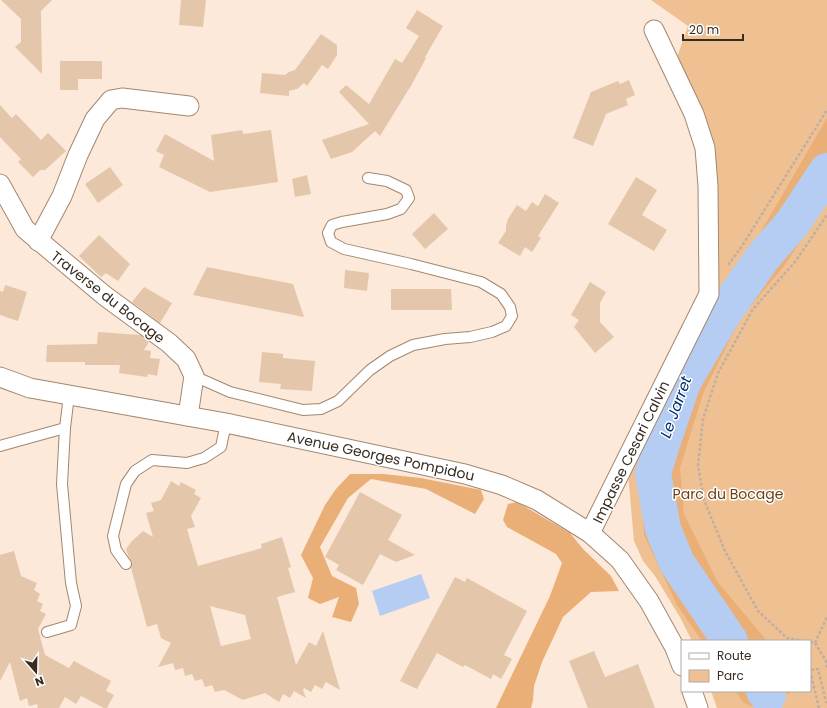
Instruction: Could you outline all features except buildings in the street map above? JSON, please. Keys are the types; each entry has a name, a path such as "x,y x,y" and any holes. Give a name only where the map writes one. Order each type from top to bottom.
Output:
{"street":[{"name":"Impasse Cesari Calvin","path":"590,533 709,294 708,186 705,148 694,114 654,30"},
{"path":"38,241 62,196 78,155 95,119 112,100 122,98 188,106"},
{"name":"Traverse du Bocage","path":"0,184 25,229 105,296 169,344 186,359 194,376"},
{"path":"188,416 194,376"},
{"name":"Avenue Georges Pompidou","path":"0,377 30,388 226,422 465,474 494,482 537,500 590,533 620,560 649,601 675,648 681,663"},
{"path":"692,692 698,708"}],"lane":[{"path":"194,376 230,392 304,410 321,409 338,401 370,370 390,356 413,345 445,338 470,337 492,332 506,326 512,316 510,307 501,294 480,282 411,264 344,249 331,242 328,233 332,226 342,222 387,214 401,209 408,198 406,190 387,181 368,178"},
{"path":"47,632 71,626 76,606 71,583 62,484 65,428 69,395"},
{"path":"126,564 116,550 113,536 126,484 135,471 152,460 187,463 204,458 221,447 226,422"},
{"path":"0,446 65,428"}],"path":[{"path":"709,294 742,246 827,110"},
{"path":"799,640 788,638 758,611 725,551 704,500 698,466 702,420 718,373 753,309 795,262 827,215"},
{"path":"815,643 827,617"},
{"path":"811,642 815,643 826,661 827,668"},
{"path":"811,670 818,669 827,702"},
{"path":"811,674 819,708"}],"green space":[{"name":"Parc du Bocage","path":"651,0 827,0 827,708 717,708 711,692 811,692 811,640 692,640 681,619 655,576 643,561 634,541 628,473 716,296 713,141 676,60 688,26"}],"shaded area":[{"path":"827,118 827,202 784,266 740,319 703,394 680,468 684,514 717,581 766,640 701,640 677,605 644,535 640,461 662,399 700,325 738,271"},
{"path":"350,474 383,474 421,478 481,490 484,499 475,514 426,489 371,479 348,498 320,547 332,576 356,588 359,604 351,622 332,617 339,597 320,604 308,598 313,578 301,555 325,505 336,489"},
{"path":"517,502 570,533 583,549 611,576 619,591 591,592 563,617 542,662 534,686 531,708 496,708 550,596 562,563 556,554 507,527 503,520 508,504"},
{"path":"736,692 792,692 754,707 744,703"}],"water":[{"path":"421,574 430,598 380,616 372,591"}],"waterway":[{"name":"Le Jarret","path":"729,640 677,563 663,529 653,473 683,382 723,314 763,257 792,224 827,171"},
{"name":"Le Jarret","path":"765,692 768,696"}]}
